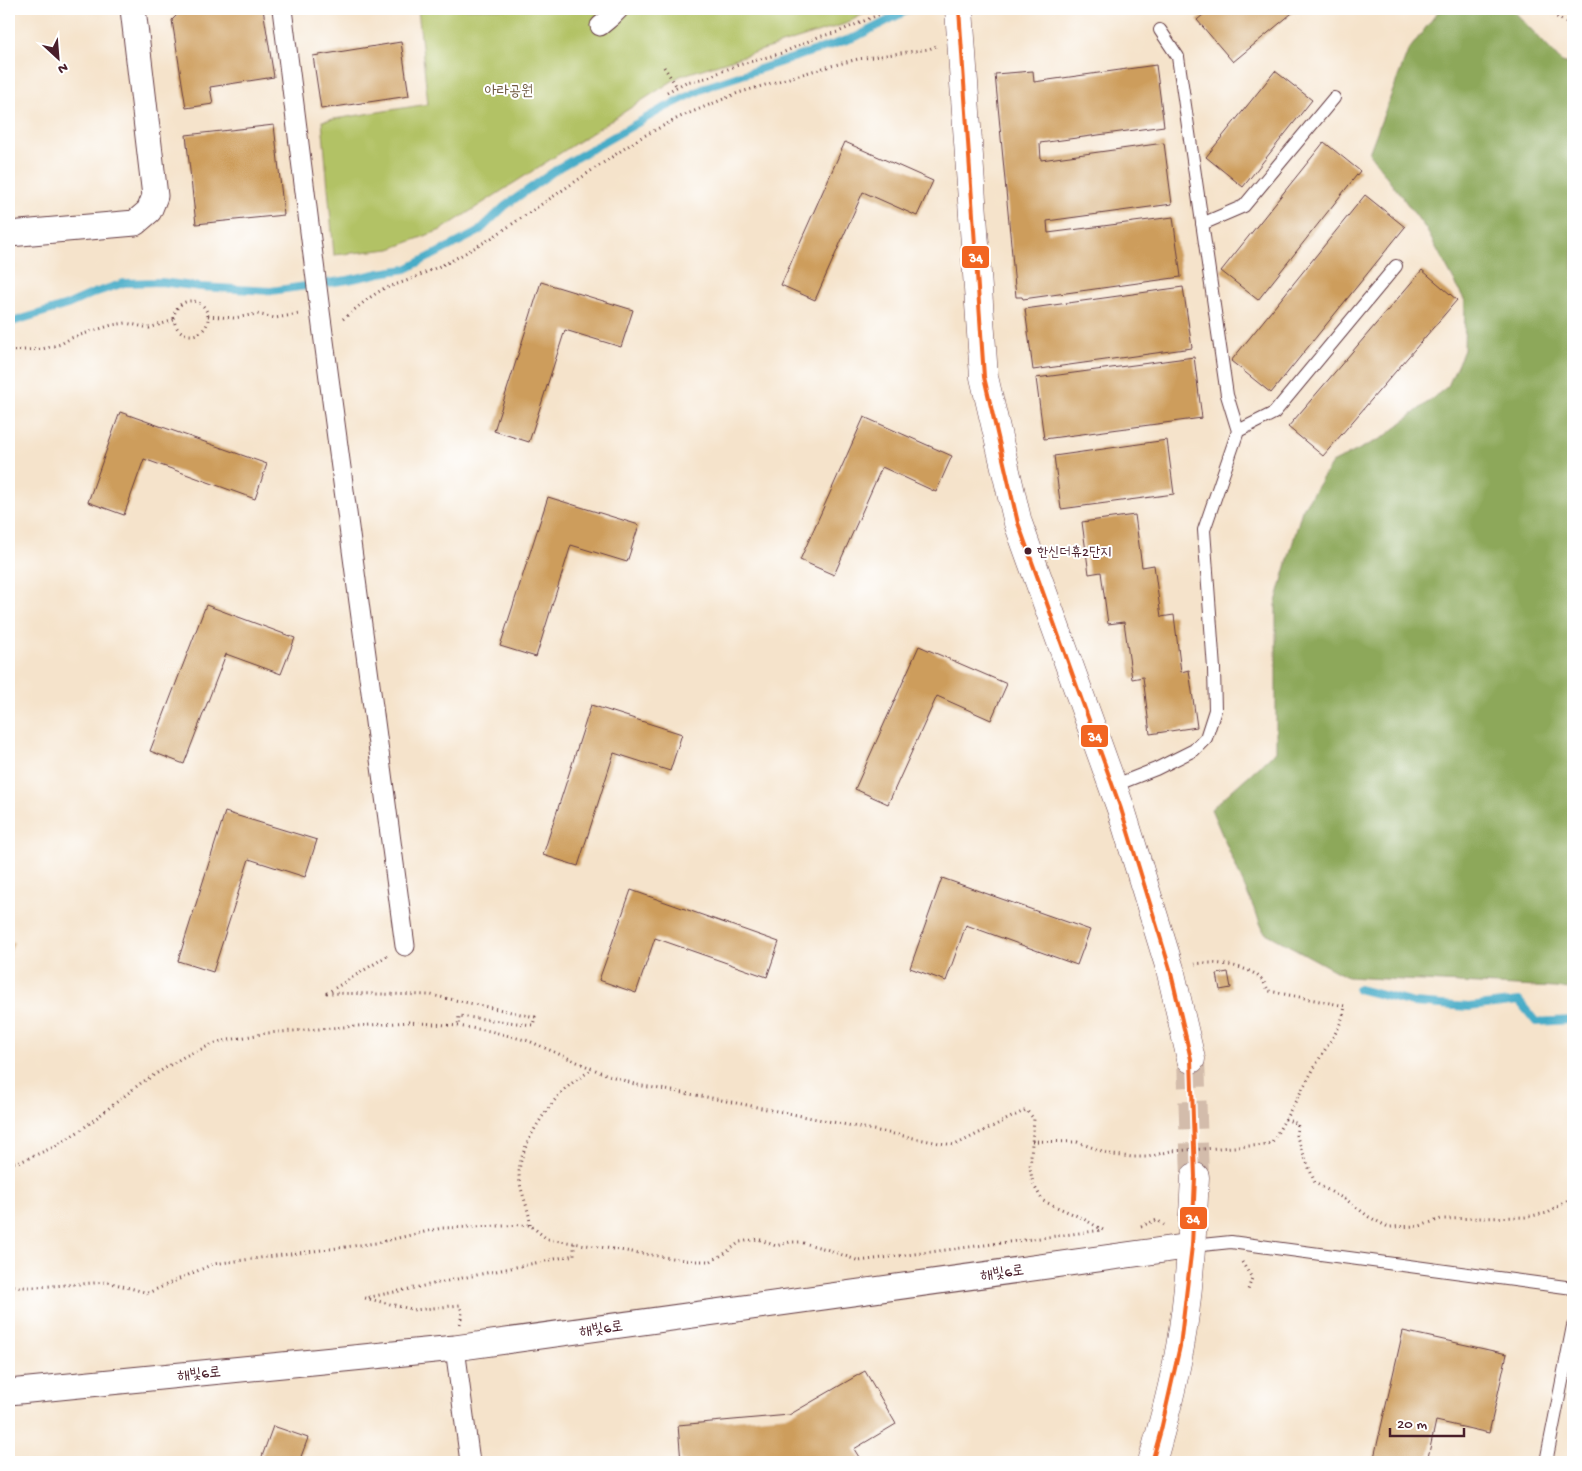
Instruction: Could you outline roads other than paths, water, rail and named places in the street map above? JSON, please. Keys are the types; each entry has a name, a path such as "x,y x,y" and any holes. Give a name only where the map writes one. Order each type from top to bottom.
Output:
{"street":[{"path":"9,234 135,223 149,211 155,196 132,9"},
{"path":"282,9 319,303 405,946"},
{"path":"600,26 619,9"},
{"path":"960,14 984,377 1018,523 1113,786 1170,969 1190,1058"},
{"path":"1152,1462 1180,1346 1192,1246 1195,1177"},
{"name":"해빛6로","path":"9,1392 456,1348 1192,1246"},
{"path":"456,1348 470,1462"}],"lane":[{"path":"1113,786 1164,765 1194,750 1206,738 1215,710 1214,669 1204,530 1238,431 1227,395 1178,57 1160,30"},
{"path":"1202,224 1244,206 1334,98"},
{"path":"1238,431 1274,413 1396,266"},
{"path":"1192,1246 1231,1242 1573,1288"},
{"path":"1546,1462 1573,1326"}],"waterway":[{"path":"9,323 67,305 124,283 161,282 201,287 271,291 348,280 406,269 478,232 505,206 560,167 662,109 709,86 856,37 910,9"},
{"path":"1358,989 1413,1003 1469,1007 1519,1001 1536,1022 1573,1020"}],"tunnel":[{"path":"1191,1059 1195,1177"}],"place":[{"name":"한신더휴2단지","path":"1028,551"}],"park label":[{"name":"아라공원","path":"509,90"}]}
